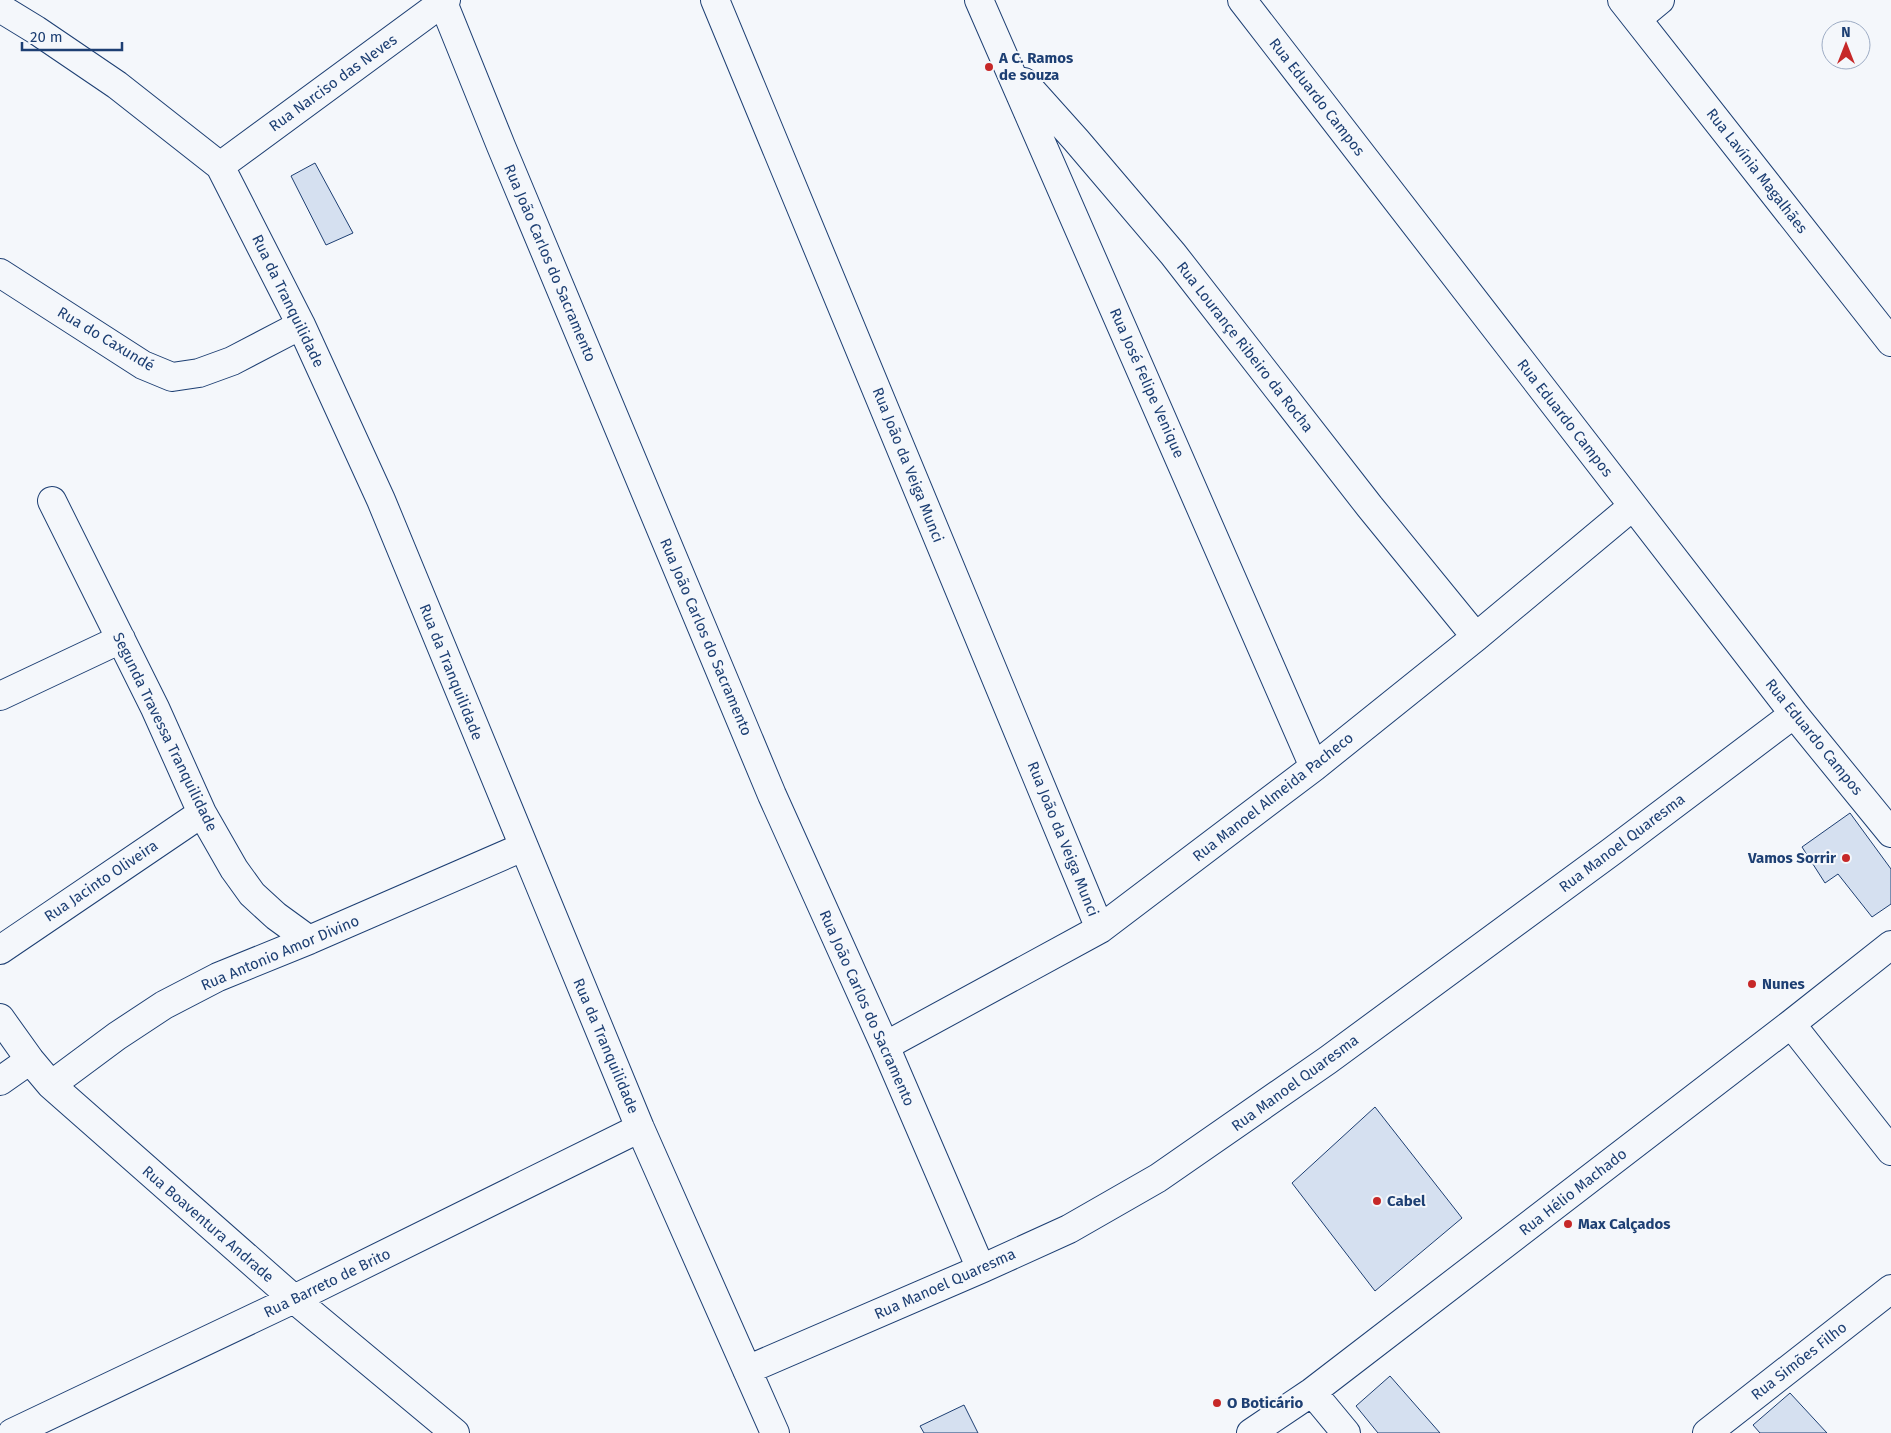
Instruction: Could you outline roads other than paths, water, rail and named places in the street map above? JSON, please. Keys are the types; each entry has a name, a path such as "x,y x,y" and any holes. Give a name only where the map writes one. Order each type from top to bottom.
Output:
{"street":[{"name":"Rua Narciso das Neves","path":"220,166 444,0"},
{"name":"Rua João Carlos do Sacramento","path":"444,0 501,146 772,795 885,1046 981,1269"},
{"name":"Rua João da Veiga Munci","path":"716,0 1100,930"},
{"name":"Rua José Felipe Venique","path":"979,0 1314,766"},
{"name":"Rua Eduardo Campos","path":"1242,0 1794,714 1891,833"},
{"path":"1630,10 1660,0"},
{"name":"Rua da Tranquilidade","path":"0,8 117,85 220,166 300,325 381,500 640,1128 775,1433"},
{"name":"Rua Lavínia Magalhães","path":"1630,10 1891,342"},
{"name":"Rua Lourançe Ribeiro da Rocha","path":"1008,64 1076,140 1172,254 1370,506 1476,637"},
{"name":"Rua do Caxundé","path":"0,273 143,365 172,377 199,373 232,361 300,325"},
{"name":"Segunda Travessa Tranquilidade","path":"52,501 155,708 202,812 234,869 252,894 276,916 309,940"},
{"name":"Rua Manoel Almeida Pacheco","path":"885,1046 1100,930 1314,766 1476,637 1633,506"},
{"path":"0,696 121,639"},
{"name":"Rua Manoel Quaresma","path":"747,1370 1069,1229 1158,1178 1328,1060 1611,852 1794,714"},
{"name":"Rua Jacinto Oliveira","path":"0,950 202,812"},
{"name":"Rua Antonio Amor Divino","path":"51,1085 117,1036 164,1006 218,977 309,940 523,847"},
{"name":"Rua Hélio Machado","path":"1251,1433 1312,1392 1891,945"},
{"name":"Rua Boaventura Andrade","path":"0,1018 30,1060 51,1085 294,1299 455,1433"},
{"path":"1791,1024 1891,1151"},
{"path":"0,1081 30,1060"},
{"name":"Rua Barreto de Brito","path":"12,1433 294,1299 640,1128"},
{"name":"Rua Simões Filho","path":"1707,1433 1891,1289"},
{"path":"1312,1392 1346,1433"}],"place":[{"name":"A C. Ramos de souza","path":"989,67"},
{"name":"Vamos Sorrir","path":"1846,858"},
{"name":"Nunes","path":"1752,984"},
{"name":"Cabel","path":"1377,1201"},
{"name":"Max Calçados","path":"1568,1224"},
{"name":"O Boticário","path":"1217,1403"}]}
